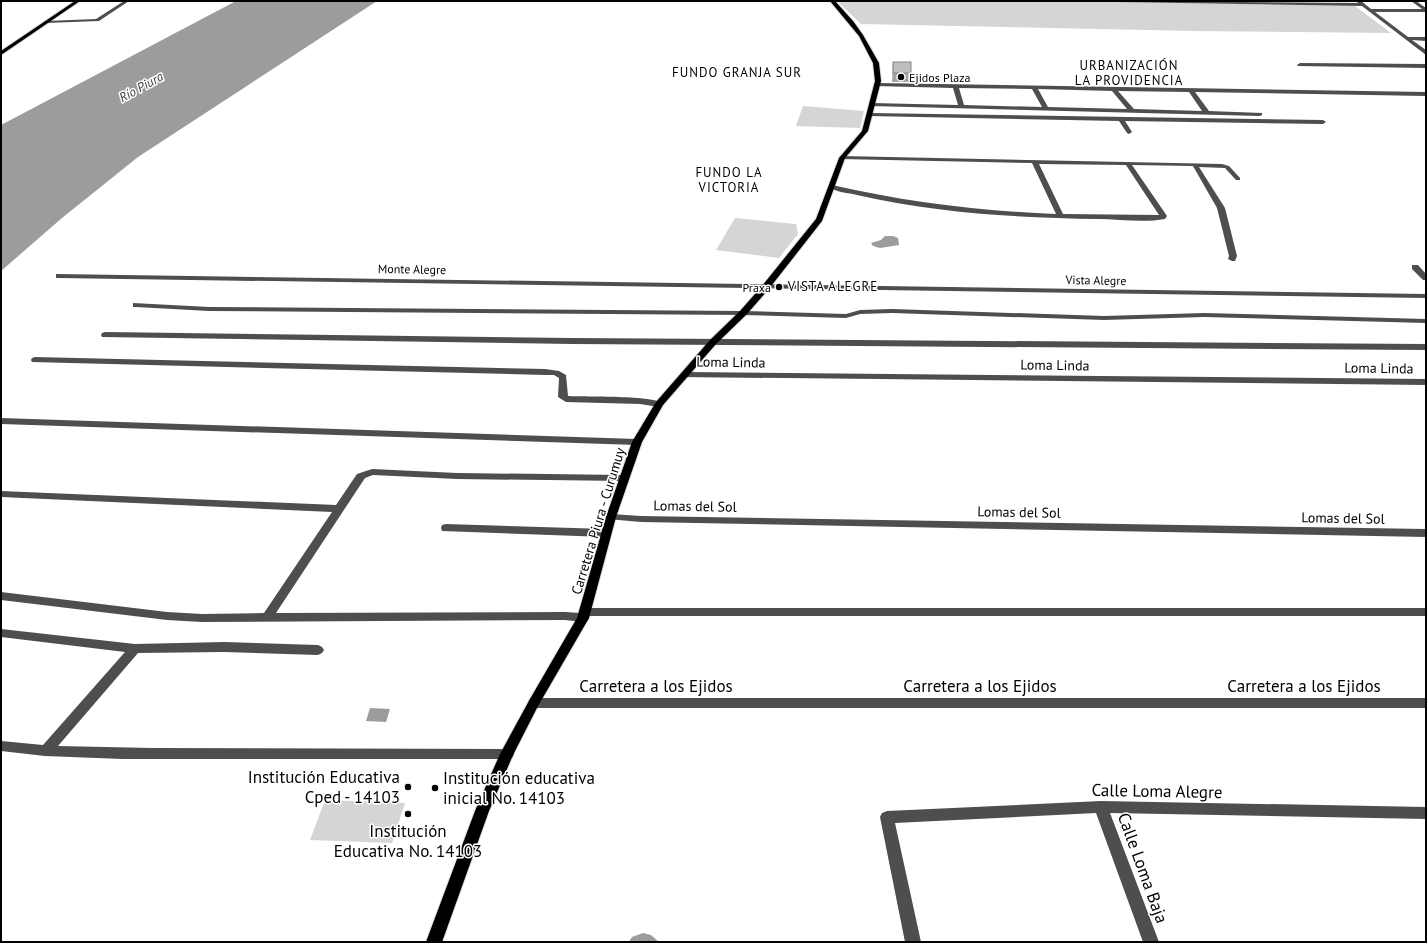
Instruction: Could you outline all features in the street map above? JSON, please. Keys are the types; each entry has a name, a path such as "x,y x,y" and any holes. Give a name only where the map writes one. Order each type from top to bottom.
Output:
{"main road":[{"path":"1,53 78,1"},
{"name":"Carretera Piura - Curumuy","path":"434,942 482,811 507,754 584,615 606,533 637,442 659,404 713,342 743,313 765,288 819,219 832,188 842,158 865,131 877,85 876,63 851,22 832,1"}],"street":[{"path":"46,22 97,20 127,1"},
{"path":"1118,1 1363,5"},
{"path":"1358,1 1426,53"},
{"path":"1368,1 1389,17"},
{"path":"1413,1 1426,11"},
{"path":"1370,11 1426,11"},
{"path":"1412,34 1426,45"},
{"path":"1406,38 1426,38"},
{"path":"1300,64 1426,66"},
{"path":"877,85 1426,94"},
{"path":"955,86 962,107"},
{"path":"1034,88 1046,109"},
{"path":"1114,89 1132,111"},
{"path":"1191,90 1207,113"},
{"path":"872,105 1260,114"},
{"path":"870,115 1323,122"},
{"path":"1122,120 1129,132"},
{"path":"842,158 1224,166 1230,169 1238,179"},
{"path":"1035,162 1061,217"},
{"path":"832,188 886,200 1003,214 1061,217 1162,218 1163,216 1128,164"},
{"path":"1195,165 1221,208 1225,229 1231,242 1232,259"},
{"path":"1415,267 1426,278"},
{"name":"Monte Alegre","path":"59,276 765,288"},
{"name":"Vista Alegre","path":"765,288 1426,296"},
{"path":"136,305 209,309 743,313 846,316 860,312 892,311 1104,318 1204,315 1426,321"},
{"path":"106,335 713,342 1426,347"},
{"path":"34,360 546,372 556,373 563,377 563,397 566,398 640,401 659,404"},
{"name":"Loma Linda","path":"684,375 1426,382"},
{"path":"1,421 637,442"},
{"path":"268,616 361,476 372,472 457,476 624,478"},
{"path":"1,494 339,509"},
{"name":"Lomas del Sol","path":"611,517 641,519 1426,533"},
{"path":"446,528 606,533"},
{"path":"1,596 167,616 202,618 268,616 307,618 584,615 1426,612"},
{"path":"1,633 135,649 224,646 318,650"},
{"path":"46,751 135,649"},
{"name":"Carretera a los Ejidos","path":"534,703 1426,703"},
{"path":"1,746 46,751 107,754 372,752 507,754"},
{"name":"Calle Loma Alegre","path":"913,942 887,817 1101,807 1426,813"},
{"name":"Calle Loma Baja","path":"1101,807 1151,942"}],"shaded area":[{"path":"837,1 1066,1 1355,6 1391,33 1194,31 861,24"},
{"path":"803,106 864,111 860,128 796,126"},
{"path":"735,218 796,224 798,234 779,258 716,250"},
{"path":"325,800 405,803 392,843 310,840"}],"water":[{"name":"Río Piura","path":"236,1 377,1 138,157 62,218 1,271 1,125"},
{"path":"885,236 893,236 898,238 899,245 880,248 873,246 871,243 881,240"},
{"path":"370,708 390,709 386,722 366,721"},
{"path":"643,933 651,935 659,942 629,942 632,937"}],"building":[{"path":"893,62 911,62 911,73 893,73"}],"place":[{"name":"Ejidos Plaza","path":"901,77"},
{"name":"Praxa","path":"779,287"},
{"name":"Institución Educativa Cped - 14103","path":"408,787"},
{"name":"Institución educativa inicial No. 14103","path":"435,788"},
{"name":"Institución Educativa No. 14103","path":"408,814"}],"district":[{"name":"FUNDO GRANJA SUR","path":"737,72"},
{"name":"URBANIZACIÓN LA PROVIDENCIA","path":"1129,72"},
{"name":"FUNDO LA VICTORIA","path":"729,180"},
{"name":"VISTA ALEGRE","path":"833,286"}]}
